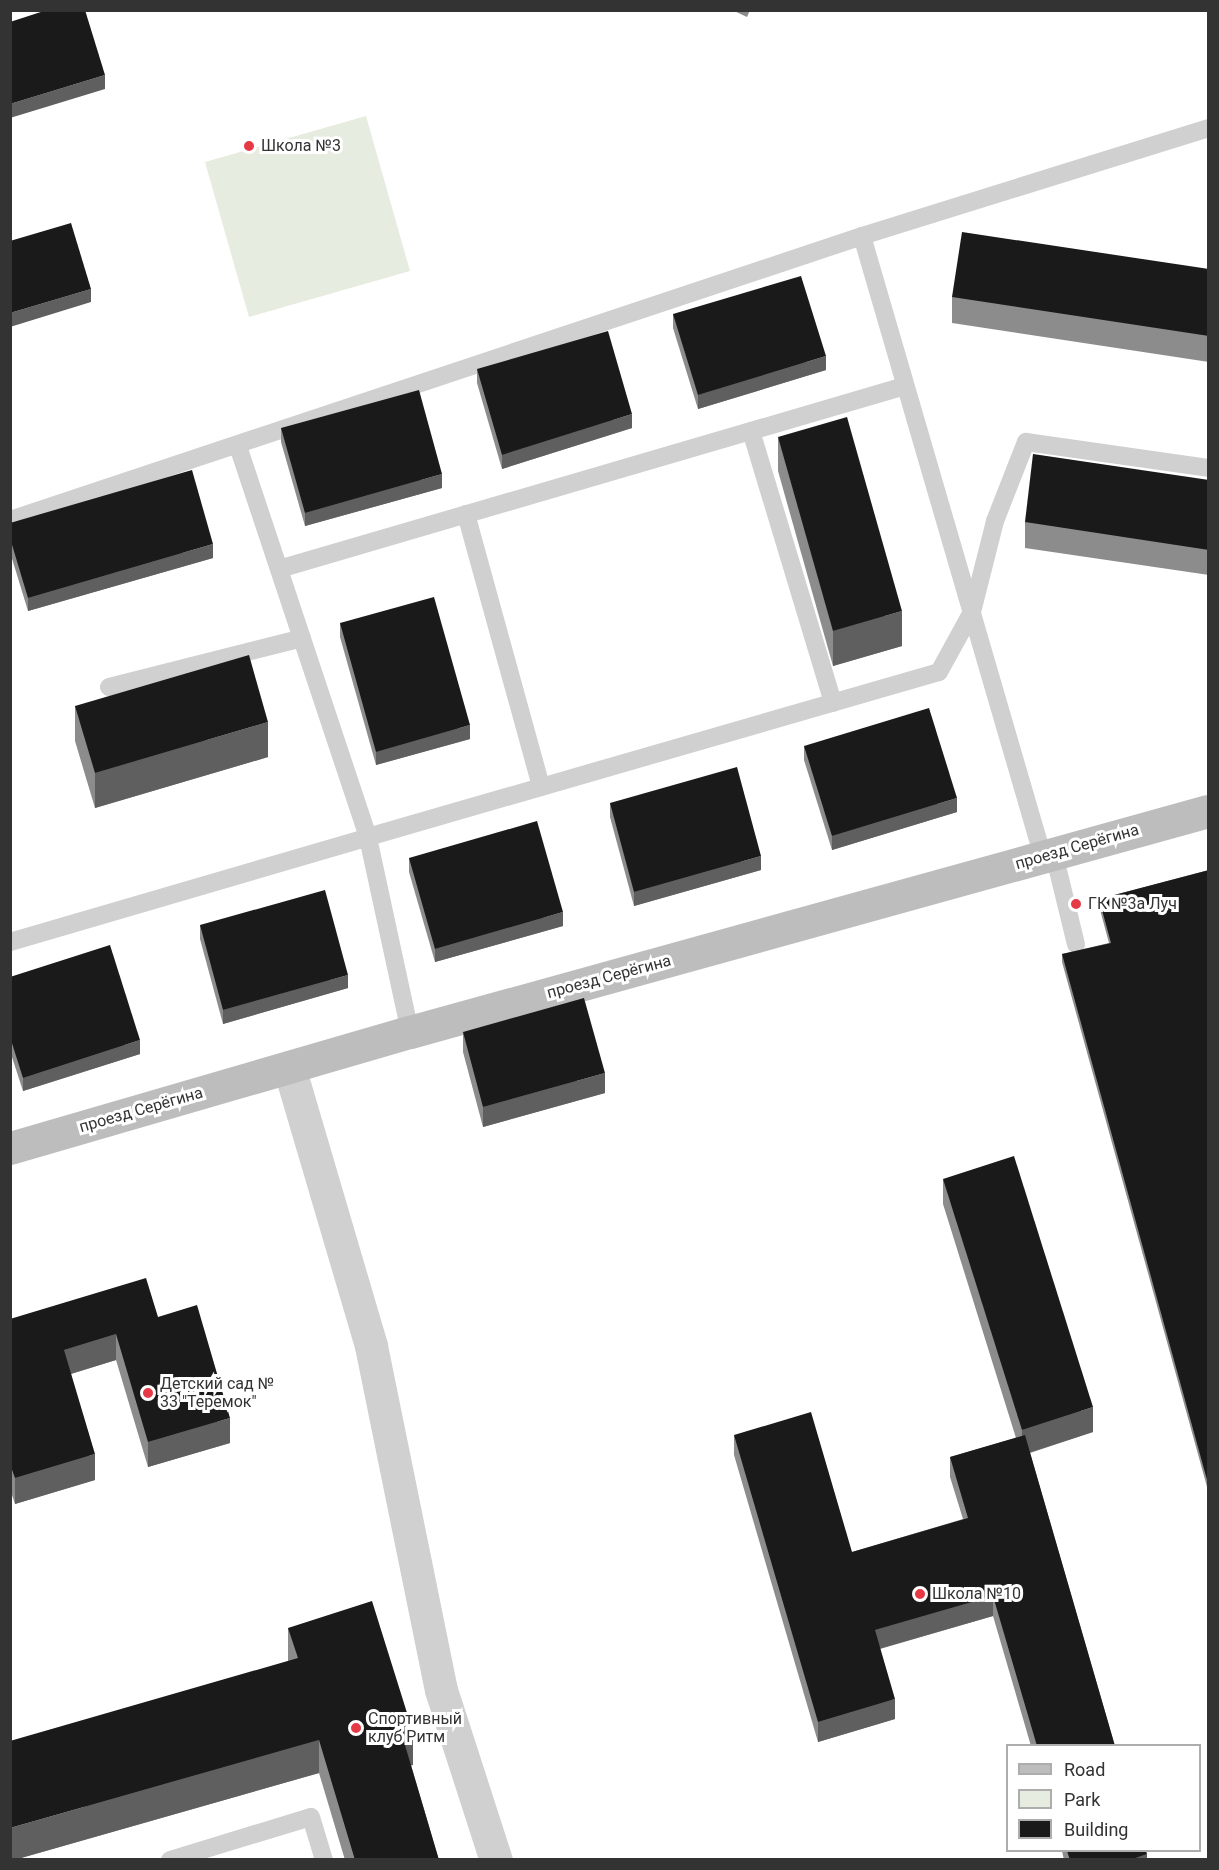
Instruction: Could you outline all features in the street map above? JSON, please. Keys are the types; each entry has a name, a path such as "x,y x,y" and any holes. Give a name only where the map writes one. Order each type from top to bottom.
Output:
{"street":[{"name":"проезд Серёгина","path":"10,1148 410,1032 1209,811"},
{"path":"289,1067 371,1346 441,1690 496,1860"}],"lane":[{"path":"10,520 238,447 862,236 1209,128"},
{"path":"862,236 972,612 1076,944"},
{"path":"279,569 905,386"},
{"path":"751,431 833,703"},
{"path":"10,942 939,672 972,612 995,521 1026,442 1209,468"},
{"path":"238,447 368,837 410,1032"},
{"path":"466,514 541,787"},
{"path":"109,687 302,638"},
{"path":"170,1860 310,1816 324,1860"}],"green space":[{"path":"366,116 410,271 249,317 205,162"}],"building":[{"path":"47,10 85,10 105,75 10,104 10,22"},
{"path":"71,223 91,289 10,313 10,241"},
{"path":"962,232 1209,269 1209,336 952,297"},
{"path":"801,276 826,356 698,395 673,314"},
{"path":"608,331 632,414 502,455 477,369"},
{"path":"419,390 442,474 305,513 281,428"},
{"path":"847,417 902,611 833,631 778,437"},
{"path":"1033,454 1209,480 1209,550 1025,522"},
{"path":"192,470 213,544 28,598 10,538 10,523"},
{"path":"434,597 470,725 376,752 340,623"},
{"path":"249,655 268,722 95,773 75,706"},
{"path":"929,708 957,798 832,836 804,746"},
{"path":"737,767 761,856 634,892 610,803"},
{"path":"537,821 563,912 435,949 409,858"},
{"path":"1209,870 1209,1487 1062,954 1111,943 1099,899"},
{"path":"325,890 348,975 223,1010 200,925"},
{"path":"110,945 140,1040 23,1078 10,1037 10,977"},
{"path":"584,998 605,1073 483,1107 463,1032"},
{"path":"1014,1156 1093,1407 1022,1430 943,1179"},
{"path":"146,1278 158,1317 197,1305 230,1418 148,1442 116,1334 64,1350 95,1454 15,1478 10,1464 10,1319"},
{"name":"Школа №10","path":"811,1412 852,1552 968,1518 950,1457 1025,1435 1114,1744 1036,1744 993,1596 875,1630 895,1699 818,1722 734,1435"},
{"path":"372,1601 413,1732 402,1735 439,1860 355,1860 319,1740 10,1828 10,1741 298,1658 288,1628"},
{"path":"1067,1852 1146,1852 1147,1854 1130,1860 1070,1860"}],"place":[{"name":"Школа №3","path":"249,146"},
{"name":"ГК №3а Луч","path":"1076,904"},
{"name":"Детский сад № 33 \"Теремок\"","path":"148,1393"},
{"name":"Школа №10","path":"920,1594"},
{"name":"Спортивный клуб Ритм","path":"356,1728"}]}
